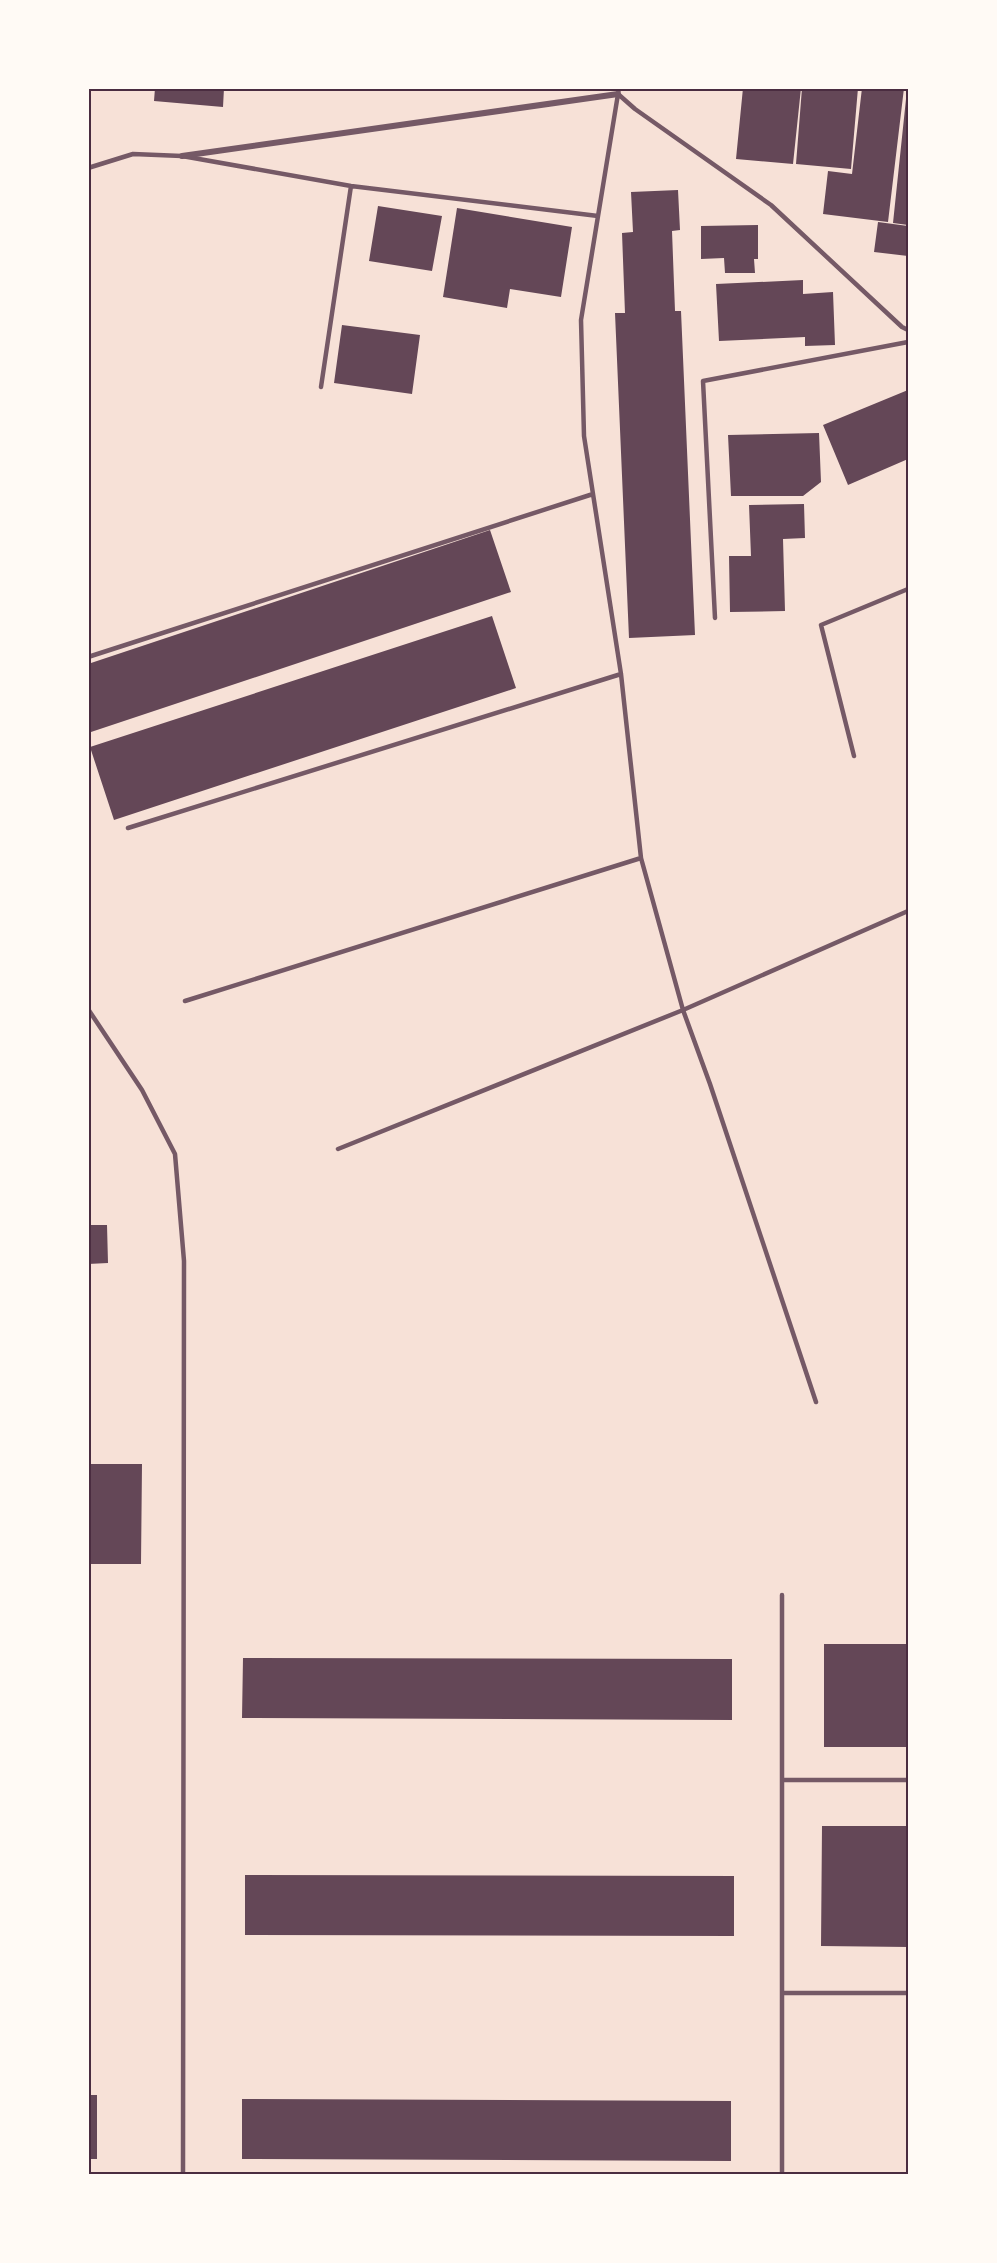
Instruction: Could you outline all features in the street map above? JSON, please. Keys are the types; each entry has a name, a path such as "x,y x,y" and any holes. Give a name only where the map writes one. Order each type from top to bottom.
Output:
{"street":[{"path":"182,156 618,91"}],"lane":[{"path":"618,91 580,320 584,436 621,674 641,858 683,1010 816,1402"},
{"path":"618,91 635,109 771,205 902,327 909,330"},
{"path":"88,168 133,154 182,156 351,186 598,216"},
{"path":"321,387 351,186"},
{"path":"715,618 703,381 909,342"},
{"path":"88,657 593,494"},
{"path":"854,756 821,625 909,589"},
{"path":"128,828 621,674"},
{"path":"185,1001 641,858"},
{"path":"338,1149 683,1010 909,911"},
{"path":"88,1008 142,1090 175,1154 183,1249 183,2175"},
{"path":"782,1595 782,2175"},
{"path":"782,1780 909,1780"},
{"path":"782,1993 909,1993"}],"building":[{"path":"155,88 224,88 223,107 154,101"},
{"path":"743,88 801,88 793,164 736,159"},
{"path":"802,88 858,88 851,169 796,164"},
{"path":"862,88 904,88 888,222 823,214 828,171 852,174"},
{"path":"906,99 908,99 908,225 893,223"},
{"path":"678,190 680,230 672,231 675,311 681,311 695,635 629,638 615,313 625,313 622,233 633,232 631,192"},
{"path":"378,206 442,216 432,271 369,261"},
{"path":"457,208 572,227 561,297 510,289 507,308 443,297"},
{"path":"878,222 908,226 908,256 874,252"},
{"path":"758,225 758,259 754,259 755,273 725,273 724,258 701,259 701,226"},
{"path":"803,280 803,294 833,292 835,345 805,346 805,337 719,341 716,284"},
{"path":"342,325 420,335 412,394 334,383"},
{"path":"908,390 908,459 848,485 823,425"},
{"path":"819,433 821,482 803,496 731,496 728,435"},
{"path":"804,504 805,538 783,539 785,611 730,612 729,556 751,556 749,505"},
{"path":"490,530 511,592 88,733 88,664"},
{"path":"492,616 516,688 114,820 90,747"},
{"path":"88,1225 107,1225 108,1263 88,1264"},
{"path":"88,1464 142,1464 141,1564 88,1564"},
{"path":"824,1644 908,1644 908,1747 824,1747"},
{"path":"243,1658 732,1659 732,1720 242,1718"},
{"path":"822,1826 908,1826 908,1947 821,1946"},
{"path":"245,1875 734,1876 734,1936 245,1935"},
{"path":"88,2095 97,2095 97,2159 88,2159"},
{"path":"242,2099 731,2101 731,2161 242,2159"}]}
